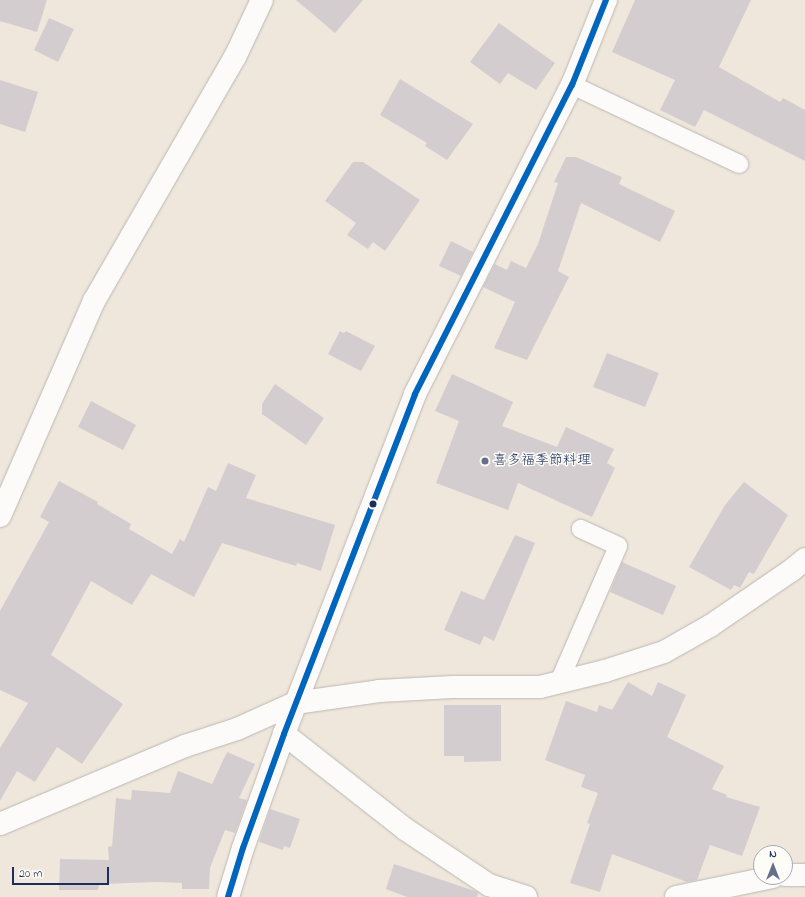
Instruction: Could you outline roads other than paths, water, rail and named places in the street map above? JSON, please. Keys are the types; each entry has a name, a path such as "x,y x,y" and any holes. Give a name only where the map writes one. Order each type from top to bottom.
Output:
{"street":[{"path":"0,516 94,301 235,57 262,0"},
{"path":"228,897 243,848 284,734 415,394 572,85 606,0"},
{"path":"0,824 185,746 237,729 296,704 379,690 453,687 540,687 604,671 664,652 710,626 792,570 805,559"},
{"path":"284,734 405,829 489,885 526,897"},
{"path":"793,875 805,875"},
{"path":"676,897 753,881"}],"lane":[{"path":"572,85 739,164"},
{"path":"559,682 618,546 581,529"}],"place":[{"name":"喜多福季節料理","path":"485,461"}]}
